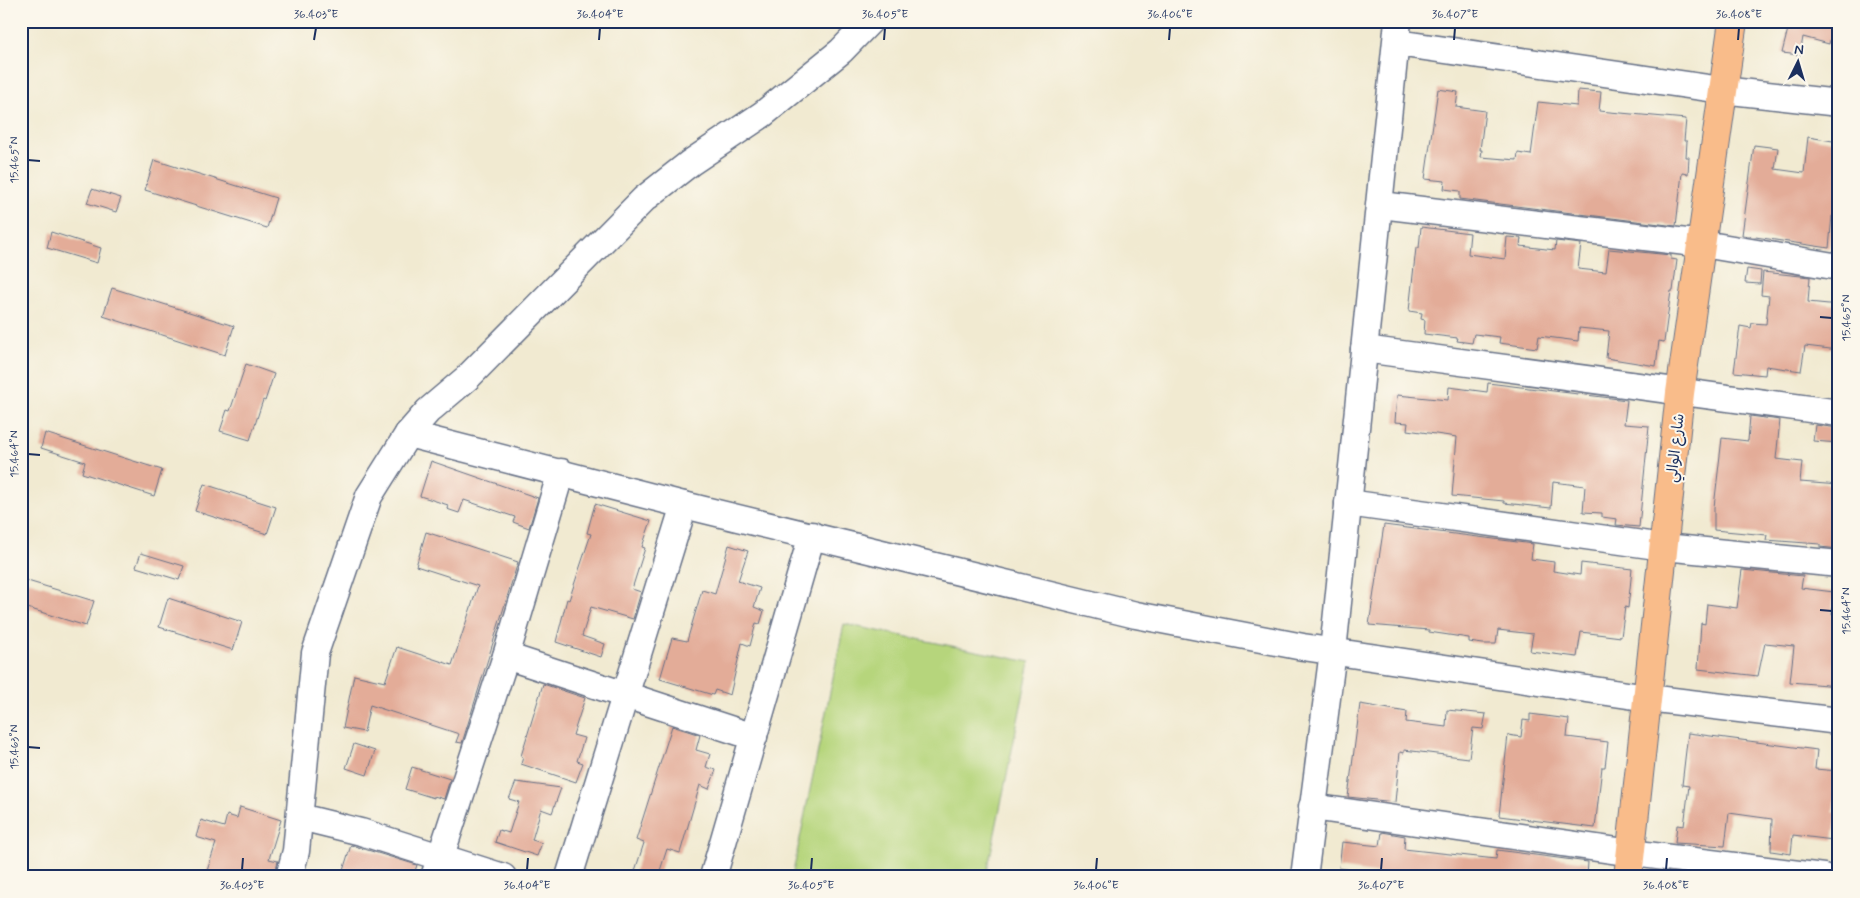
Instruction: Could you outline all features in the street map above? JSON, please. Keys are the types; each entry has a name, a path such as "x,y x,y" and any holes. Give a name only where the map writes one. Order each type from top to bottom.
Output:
{"main road":[{"name":"شارع الوالي","path":"1630,865 1680,393 1703,244 1722,90 1733,21"}],"street":[{"path":"288,877 296,851 315,652 369,496 408,434 428,411 466,378 644,199 690,163 763,114 842,51 870,21"},
{"path":"1304,877 1333,652 1398,32 1722,90 1839,103"},
{"path":"1381,205 1703,244 1839,267"},
{"path":"1364,349 1839,413"},
{"path":"408,434 684,505 812,534 1136,615 1333,652 1648,698 1839,721"},
{"path":"438,867 506,656 561,472"},
{"path":"1348,503 1664,546 1839,564"},
{"path":"569,877 684,505"},
{"path":"713,877 812,534"},
{"path":"506,656 754,736"},
{"path":"1312,807 1630,865 1823,877"},
{"path":"300,817 361,832 438,867 503,877"}],"green space":[{"path":"844,624 1030,662 986,877 792,877"}],"building":[{"path":"1790,21 1835,21 1829,44 1803,37 1800,55 1782,53"},
{"path":"1438,89 1458,92 1456,107 1485,111 1480,150 1482,150 1481,157 1517,160 1518,153 1531,155 1538,102 1577,106 1578,90 1601,92 1599,111 1686,119 1684,141 1687,141 1686,157 1689,157 1688,174 1682,173 1676,226 1460,199 1460,191 1444,189 1445,181 1425,179"},
{"path":"1808,137 1839,142 1839,217 1832,216 1829,248 1742,235 1754,145 1778,148 1775,169 1804,173"},
{"path":"154,160 276,198 267,228 145,190"},
{"path":"92,189 121,198 116,212 87,203"},
{"path":"1421,227 1470,233 1468,254 1505,259 1507,237 1521,238 1520,246 1555,250 1556,241 1581,244 1578,269 1606,272 1609,249 1671,255 1671,259 1677,260 1673,291 1671,291 1664,342 1659,341 1656,366 1606,358 1609,331 1579,328 1578,341 1539,336 1537,348 1499,343 1500,337 1474,334 1472,343 1457,341 1458,338 1424,334 1425,320 1421,319 1422,313 1409,311 1416,248 1419,248"},
{"path":"51,232 101,248 97,263 47,248"},
{"path":"1747,269 1761,271 1760,284 1745,283"},
{"path":"1763,272 1810,277 1808,302 1839,305 1839,350 1805,346 1801,371 1766,366 1765,375 1734,372 1740,326 1751,328 1752,323 1766,324 1769,296 1761,295"},
{"path":"112,288 234,326 225,355 103,316"},
{"path":"246,364 274,374 250,440 220,431 227,410 230,411"},
{"path":"1488,383 1627,400 1624,424 1649,426 1639,527 1616,525 1617,519 1602,517 1602,513 1583,512 1585,486 1553,482 1551,508 1452,496 1457,437 1407,430 1408,423 1395,422 1397,395 1448,400 1449,387 1487,392"},
{"path":"1750,416 1780,420 1776,459 1802,462 1800,482 1839,485 1839,549 1820,547 1820,544 1766,540 1767,535 1714,530 1714,507 1722,438 1748,441"},
{"path":"1815,425 1839,428 1839,443 1813,441"},
{"path":"45,433 162,470 154,496 82,473 85,462 41,448"},
{"path":"431,461 538,498 529,528 513,522 515,517 464,500 459,513 447,509 448,505 420,496"},
{"path":"204,484 276,507 267,534 195,511"},
{"path":"595,504 651,521 642,547 645,548 632,589 641,592 633,619 591,607 582,636 605,644 601,657 556,642 567,599 569,600 591,534 587,533"},
{"path":"1384,525 1533,544 1531,559 1554,562 1553,571 1580,575 1581,563 1632,569 1628,608 1625,607 1621,637 1581,632 1577,657 1530,651 1533,634 1498,630 1496,644 1483,644 1469,642 1469,638 1429,632 1429,630 1369,625"},
{"path":"426,532 518,562 462,743 456,742 459,734 370,705 364,732 343,728 354,675 385,682 397,647 452,665 478,586 416,566"},
{"path":"729,545 748,551 738,581 760,588 754,607 764,611 760,624 756,623 750,646 742,643 730,695 715,690 713,695 660,679 672,638 687,641 702,590 715,594"},
{"path":"141,553 184,566 179,580 136,567"},
{"path":"1742,570 1803,576 1801,588 1834,592 1832,615 1839,616 1836,640 1839,640 1839,686 1790,682 1794,646 1765,643 1758,676 1698,669 1701,623 1705,624 1707,604 1737,608"},
{"path":"21,579 94,601 86,626 21,606"},
{"path":"168,598 242,622 233,650 159,627"},
{"path":"543,684 585,698 573,735 584,738 577,761 583,763 576,782 521,764 523,757 521,756"},
{"path":"1360,704 1407,712 1406,722 1446,727 1447,710 1486,714 1483,729 1473,728 1469,758 1404,750 1404,753 1400,752 1395,802 1348,797"},
{"path":"1530,714 1569,719 1567,737 1608,742 1605,767 1602,767 1595,828 1499,816 1508,735 1521,737 1523,720 1530,721"},
{"path":"672,726 700,735 696,750 710,754 706,767 716,770 709,789 700,785 680,853 667,849 658,877 633,877 644,843 636,840"},
{"path":"1688,733 1817,750 1815,769 1838,771 1833,812 1837,813 1833,840 1793,835 1791,854 1771,851 1772,819 1729,813 1725,846 1675,843 1677,825 1684,826 1689,786 1682,785"},
{"path":"354,744 375,751 367,775 346,768"},
{"path":"412,767 450,779 444,799 434,796 434,798 405,789"},
{"path":"516,782 561,788 552,813 541,809 532,840 542,843 537,856 495,842 499,830 509,833 519,802 509,799"},
{"path":"240,807 281,820 269,859 278,861 274,877 205,877 216,843 196,837 201,820 224,827 227,815 237,818"},
{"path":"1382,832 1405,836 1404,849 1496,859 1497,850 1588,862 1587,877 1401,877 1339,868 1342,842 1380,846"},
{"path":"351,845 417,865 413,877 341,877"}]}
